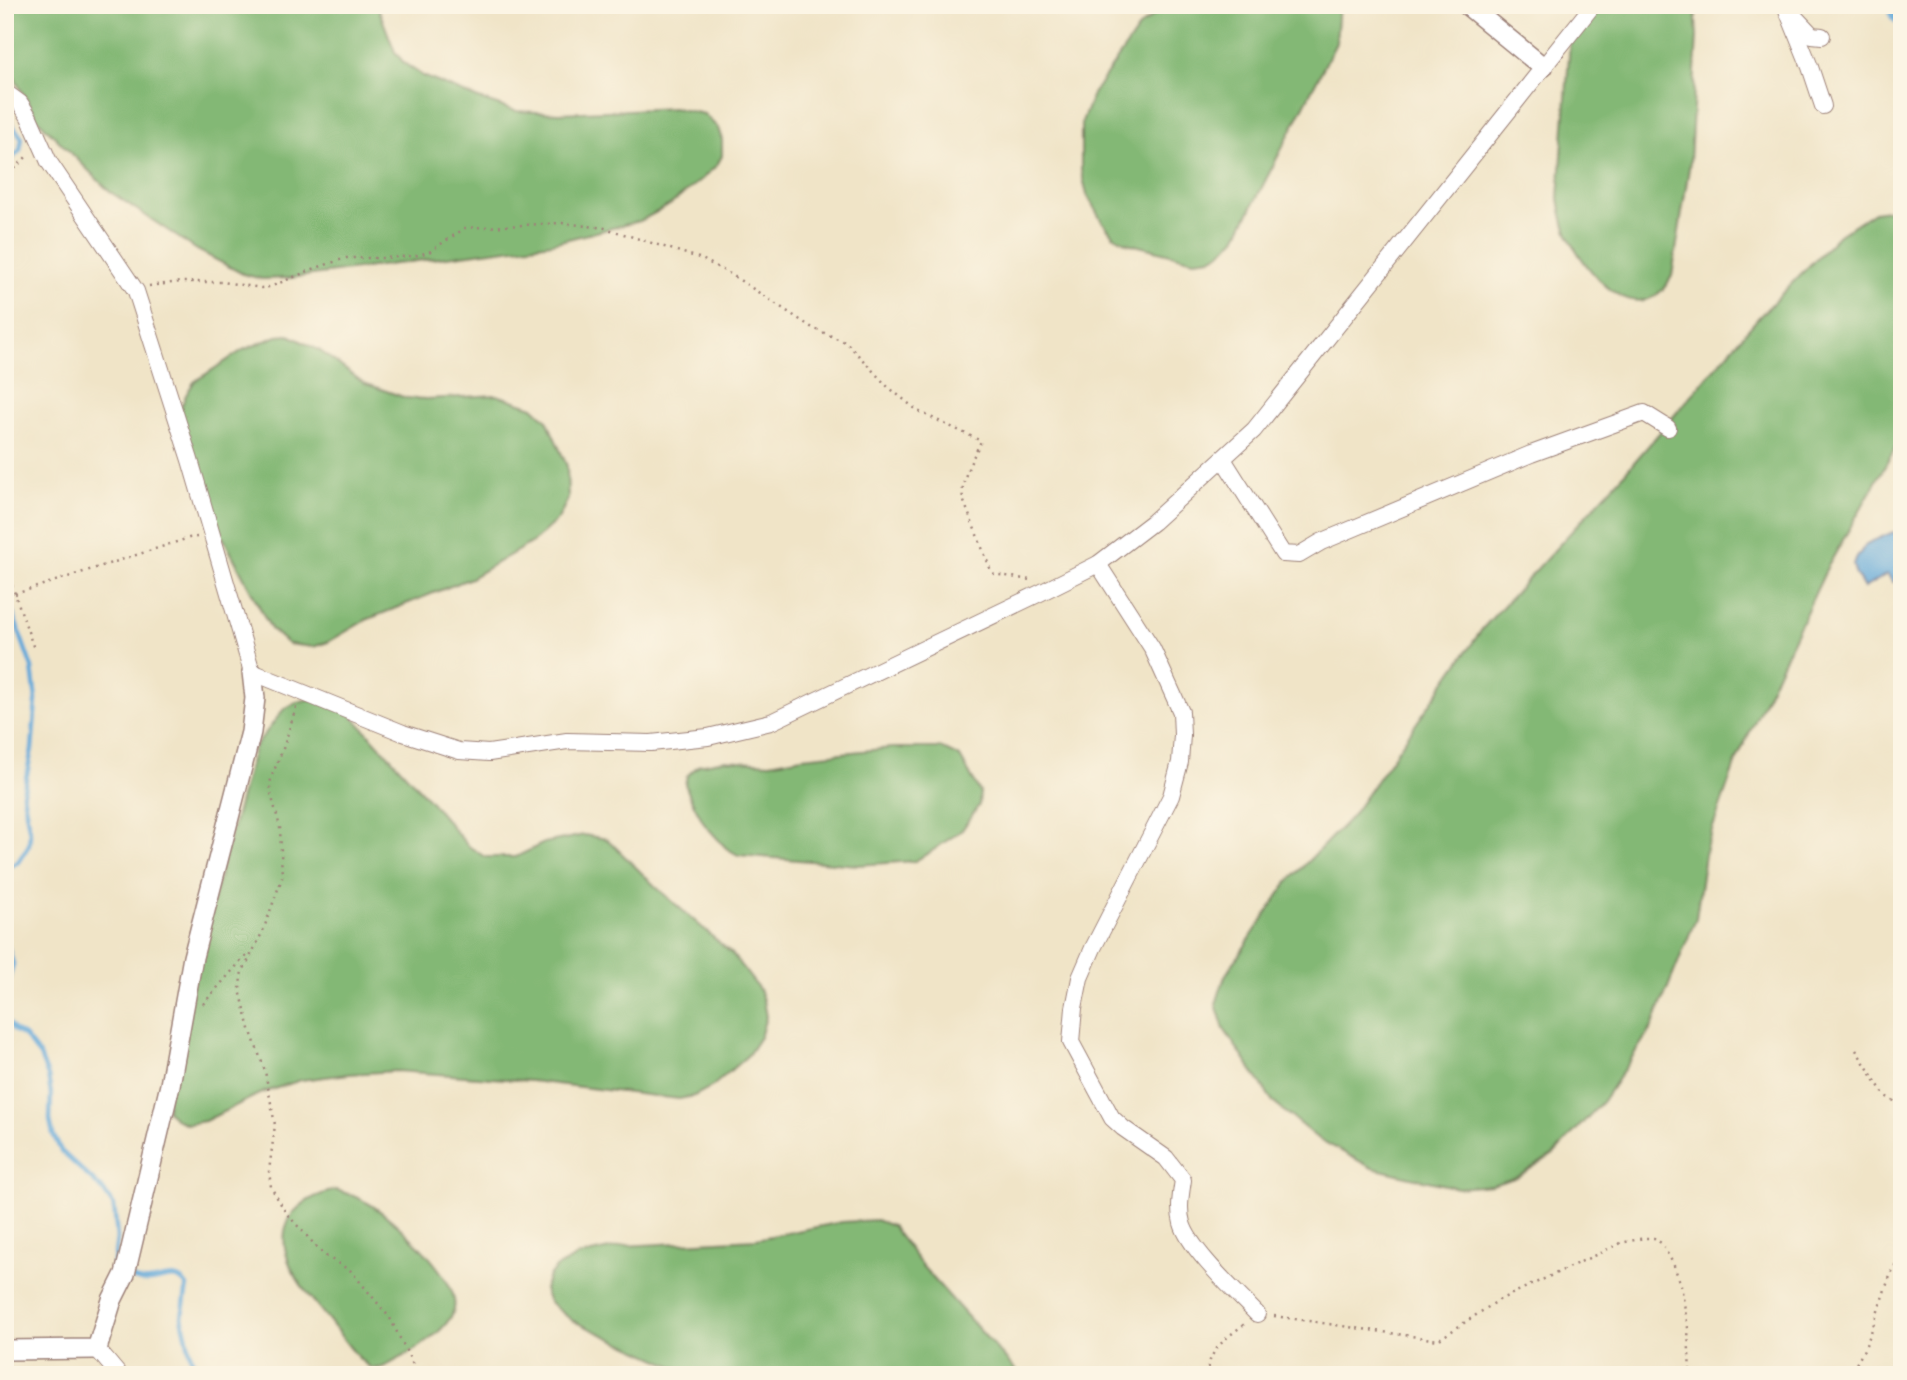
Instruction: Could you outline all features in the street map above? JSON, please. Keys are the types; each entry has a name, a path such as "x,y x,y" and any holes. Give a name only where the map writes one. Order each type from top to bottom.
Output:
{"street":[{"path":"1467,5 1543,67"},
{"path":"252,672 403,733 459,751 489,753 567,741 651,743 708,737 771,722 1040,593 1098,564 1153,522 1254,430 1593,5"},
{"path":"1786,6 1812,35 1822,36"},
{"path":"1786,6 1823,106"},
{"path":"5,92 20,103 49,162 136,291 190,460 252,672 255,698 251,732 193,957 167,1098 125,1274 112,1300 97,1349"},
{"path":"1223,459 1283,554 1299,555 1321,542 1531,454 1644,413 1668,428"},
{"path":"1098,564 1152,648 1181,712 1182,735 1180,762 1171,796 1080,978 1071,1042 1112,1118 1166,1158 1183,1180 1180,1210 1182,1225 1193,1245 1257,1314"},
{"path":"5,1350 97,1349"},
{"path":"97,1349 119,1375"}],"path":[{"path":"5,179 26,158 38,139"},
{"path":"136,291 153,285 180,282 223,282 270,287 345,258 414,256 429,252 465,228 562,223 605,228 702,259 732,275 811,327 847,343 887,386 918,411 981,441 964,480 961,491 963,499 994,574 1031,580 1040,593"},
{"path":"15,594 189,538 211,535"},
{"path":"5,565 34,649"},
{"path":"300,692 284,747 271,778 270,790 280,827 282,878 263,931 241,975 240,990 265,1071 275,1125 269,1171 271,1187 286,1213 324,1255 351,1271 390,1318 418,1375"},
{"path":"183,1016 191,1016 251,953"},
{"path":"1856,1050 1885,1096 1902,1105"},
{"path":"1207,1375 1207,1364 1220,1343 1257,1314 1438,1340 1499,1300 1621,1243 1644,1238 1654,1238 1661,1242 1681,1285 1688,1328 1690,1375"},
{"path":"1848,1375 1861,1354 1893,1268 1902,1252"}],"green space":[{"path":"5,5 377,5 395,52 404,63 423,76 515,111 559,113 675,108 704,114 718,128 722,140 722,156 717,165 670,205 640,221 552,243 290,278 262,279 243,274 197,250 109,191 38,120 5,61"},
{"path":"1168,5 1339,5 1336,43 1236,238 1211,258 1194,260 1127,243 1113,235 1087,195 1081,170 1081,124 1093,94 1141,25"},
{"path":"1580,5 1695,5 1697,36 1690,162 1672,276 1659,293 1645,300 1631,300 1617,294 1590,270 1569,236 1562,215 1559,198 1570,40"},
{"path":"1894,209 1902,213 1902,436 1827,568 1737,759 1706,847 1696,918 1652,1027 1603,1101 1554,1154 1517,1177 1492,1185 1458,1188 1372,1168 1317,1138 1274,1103 1224,1029 1216,1004 1225,976 1287,883 1351,817 1483,628 1624,474 1758,318 1839,235 1874,212"},
{"path":"289,335 319,350 364,383 406,398 497,395 533,407 547,420 567,466 568,499 558,519 534,541 471,578 366,620 328,642 313,647 288,644 271,629 216,524 178,415 194,382 243,350 277,336"},
{"path":"324,696 348,711 467,845 485,857 516,857 544,843 584,835 607,839 656,887 731,953 759,989 766,1017 760,1037 748,1055 713,1086 694,1096 679,1099 531,1081 396,1071 301,1080 259,1094 205,1121 188,1124 177,1120 167,1111 170,1060 254,748 284,709 297,702"},
{"path":"892,748 941,748 960,757 980,792 979,805 962,830 915,861 858,865 738,855 726,848 705,825 685,784 687,776 699,765 724,760 770,763"},
{"path":"336,1190 366,1202 407,1234 436,1265 453,1296 454,1309 451,1317 438,1332 411,1352 380,1368 365,1364 349,1347 299,1282 286,1252 284,1238 291,1216 309,1200"},
{"path":"876,1220 892,1226 923,1267 1020,1375 693,1375 573,1321 548,1300 544,1290 549,1276 557,1267 578,1256 623,1246 756,1239 842,1222"}],"water":[{"path":"1893,532 1902,537 1902,582 1893,582 1887,574 1864,588 1853,564 1866,544"}],"waterway":[{"path":"1900,5 1902,11"},
{"path":"5,115 22,138 20,150 5,166"},
{"path":"5,592 32,668 36,700 32,749 23,794 30,833 29,845 18,862 5,869"},
{"path":"5,938 13,964 5,992"},
{"path":"5,1018 40,1056 48,1076 53,1134 61,1151 102,1189 114,1206 117,1238 113,1270 118,1273"},
{"path":"130,1277 143,1281 174,1277 187,1286 182,1317 191,1357 198,1371 206,1375"}]}
